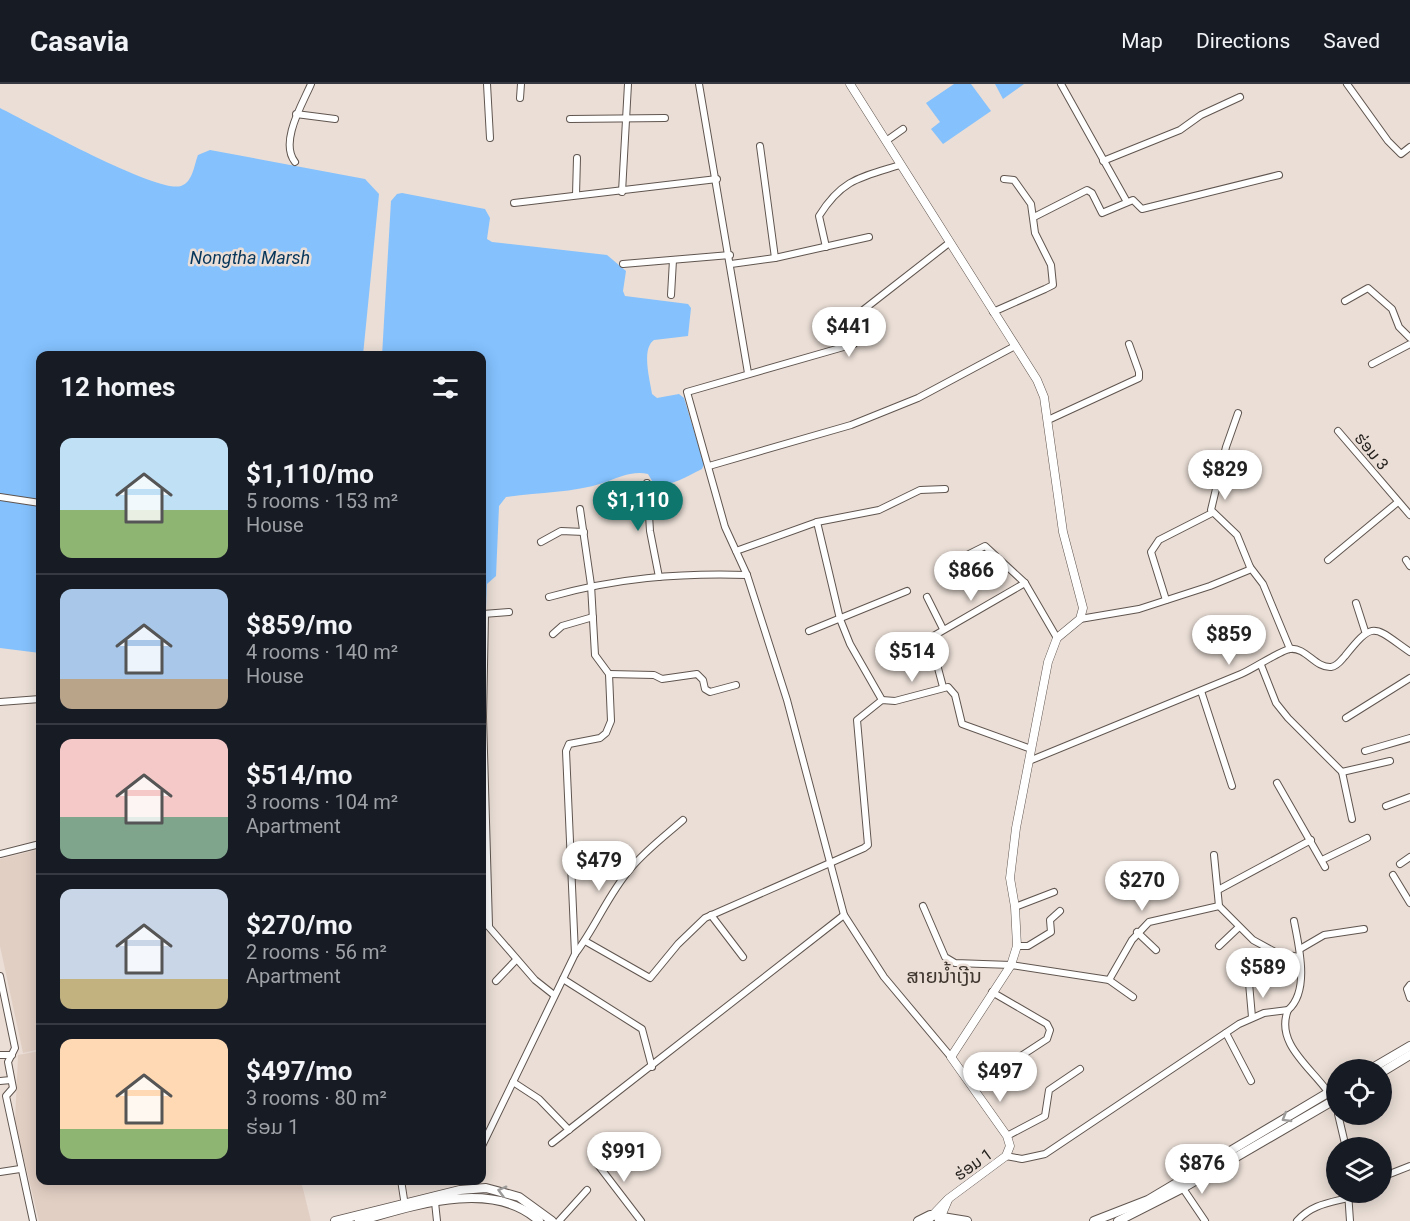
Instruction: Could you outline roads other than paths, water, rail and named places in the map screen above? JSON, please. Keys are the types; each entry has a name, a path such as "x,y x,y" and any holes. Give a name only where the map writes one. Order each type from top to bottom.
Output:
{"main road":[{"path":"1388,1059 1410,1046"},
{"path":"1392,1066 1410,1055"},
{"path":"1094,1221 1181,1185 1326,1094"},
{"path":"1118,1221 1326,1108"},
{"path":"359,1221 460,1190 486,1188 509,1192 534,1206 552,1221"},
{"path":"335,1221 405,1206 474,1197 519,1206 538,1221"},
{"path":"918,1221 929,1218 967,1221"}],"street":[{"path":"295,162 291,149 296,114 311,84"},
{"path":"487,84 490,138"},
{"path":"520,98 521,84"},
{"path":"622,192 628,84"},
{"path":"699,84 730,255 736,311 748,373"},
{"path":"850,84 1037,380 1044,397 1048,420 1063,532 1082,602 1080,620"},
{"path":"1061,84 1127,202"},
{"path":"1347,84 1388,141 1401,154 1410,147"},
{"path":"1103,161 1180,130 1201,115 1240,97"},
{"path":"296,114 335,119"},
{"path":"570,119 665,118"},
{"path":"886,141 903,129"},
{"path":"760,146 775,258"},
{"path":"576,195 577,158"},
{"path":"826,247 819,216 836,191 860,178 900,165"},
{"path":"1034,217 1087,190 1092,193 1102,213 1133,200 1142,209 1279,176"},
{"path":"514,203 717,179"},
{"path":"993,312 1053,285 1051,265 1035,232 1031,204 1014,180 1004,179"},
{"path":"731,264 775,258 869,237"},
{"path":"949,243 858,314 861,336 854,344 687,390 725,527 747,575 787,700 844,915 884,977 951,1057 1011,965 1017,946 1015,907 1010,878 1048,662 1057,638 1080,620 1129,612 1247,573 1250,567"},
{"path":"623,264 730,255"},
{"path":"671,295 673,260"},
{"path":"1345,301 1368,288 1392,309 1399,327 1410,338"},
{"path":"1048,420 1139,378 1130,344"},
{"path":"1372,364 1410,344"},
{"path":"709,466 851,425 918,398 1014,346"},
{"path":"1212,513 1214,496 1238,413"},
{"name":"ຮ່ອມ 3","path":"1338,431 1410,515"},
{"path":"647,483 650,531 659,576"},
{"path":"736,551 817,522 879,510 920,490 945,489"},
{"path":"0,496 36,502"},
{"path":"1328,560 1398,502"},
{"path":"574,954 566,752 569,744 600,738 606,733 611,721 609,674 595,655 591,585 580,509"},
{"path":"1212,513 1237,535 1250,567 1263,584 1290,649"},
{"path":"1166,600 1151,552 1153,546 1159,540 1212,513"},
{"path":"817,522 840,619 850,644 882,700"},
{"path":"541,542 561,531 584,532"},
{"path":"957,560 985,546 1025,583 1057,638"},
{"path":"1406,560 1410,566"},
{"path":"549,597 591,585 685,573 747,575"},
{"path":"943,687 930,638 943,629 962,622 1025,583"},
{"path":"809,630 907,591"},
{"path":"927,597 943,629"},
{"path":"1356,603 1365,632"},
{"path":"486,614 509,612"},
{"path":"553,634 562,626 593,617"},
{"path":"1029,761 1200,692 1261,665 1290,649 1298,650 1324,666 1332,667 1338,664 1365,632 1372,630 1386,635 1410,652"},
{"path":"1261,665 1276,702 1288,718 1342,772 1352,819"},
{"path":"609,674 654,675 662,679 697,674 703,680 705,689 710,692 736,685"},
{"path":"1346,718 1410,678"},
{"path":"585,941 650,978 678,944 711,915 868,845 857,720 882,700 895,700 943,687 953,690 962,724 1031,749"},
{"path":"1200,692 1232,786"},
{"path":"0,702 36,699"},
{"path":"1365,751 1410,738"},
{"path":"1342,772 1390,761"},
{"path":"1277,783 1325,867"},
{"path":"1386,806 1410,797"},
{"path":"486,1138 574,954 585,941 604,905 632,867 683,820"},
{"path":"486,836 489,926"},
{"path":"1322,860 1368,838"},
{"path":"1218,890 1311,840"},
{"path":"0,854 36,845"},
{"path":"1214,855 1219,906 1253,940 1270,951 1299,953 1324,935 1364,929"},
{"path":"1400,864 1410,857"},
{"path":"1394,875 1410,903"},
{"path":"1015,907 1054,892"},
{"path":"923,906 945,957 955,963 1011,965 1109,980 1133,997"},
{"path":"1109,980 1137,932 1149,922 1219,906"},
{"path":"1017,946 1028,946 1051,932 1050,920 1060,911"},
{"path":"711,915 744,957"},
{"path":"552,1143 844,915"},
{"path":"1006,1156 1022,1160 1045,1154 1252,1017 1288,1010 1296,1002 1301,984 1294,921"},
{"path":"486,923 516,960 554,995"},
{"path":"1219,946 1239,927"},
{"path":"1137,932 1156,950"},
{"path":"496,981 516,960"},
{"path":"0,976 14,1041 12,1055 8,1062 12,1088 6,1096 33,1221"},
{"path":"563,979 642,1029 652,1067"},
{"path":"1249,983 1252,1017"},
{"path":"1410,985 1407,989 1410,998"},
{"path":"992,992 1047,1024 1050,1030 1047,1039 1018,1058"},
{"path":"1288,1010 1288,1033 1300,1061 1326,1084"},
{"path":"1226,1033 1251,1081"},
{"path":"0,1055 12,1055"},
{"name":"ຮ່ອມ 1","path":"929,1218 948,1199 1006,1156 1010,1146 1007,1136 951,1057"},
{"path":"1007,1136 1045,1116 1049,1090 1080,1070"},
{"path":"0,1081 11,1080"},
{"path":"513,1082 539,1099 569,1130"},
{"path":"592,1157 641,1221"},
{"path":"1392,1173 1410,1166"},
{"path":"0,1172 20,1169"},
{"path":"402,1185 405,1206"},
{"path":"456,1199 462,1185"},
{"path":"1181,1185 1205,1221"},
{"path":"559,1221 587,1190"},
{"name":"ຮ່ອມ 1","path":"940,1219 948,1199"},
{"path":"435,1202 437,1221"},
{"path":"1298,1221 1306,1211 1326,1202"},
{"path":"1349,1203 1350,1221"}],"water":[{"path":"954,84 971,84 991,111 943,144 931,129 940,122 926,103"},
{"path":"995,84 1024,84 1003,99"},
{"name":"Nongtha Marsh","path":"0,108 121,169 168,186 185,184 191,177 198,155 210,150 365,179 379,194 363,351 36,351 36,652 0,648"},
{"path":"402,193 485,209 490,218 487,239 492,242 607,255 626,271 623,291 625,296 688,304 691,308 688,336 654,340 648,350 647,365 652,394 657,398 679,394 684,398 704,464 702,469 668,484 655,486 648,474 637,473 580,489 506,497 499,506 496,576 487,584 486,609 486,351 382,351 391,201 397,194"}],"district":[{"name":"ສາຍນ້ຳເງີນ","path":"944,976"}]}
